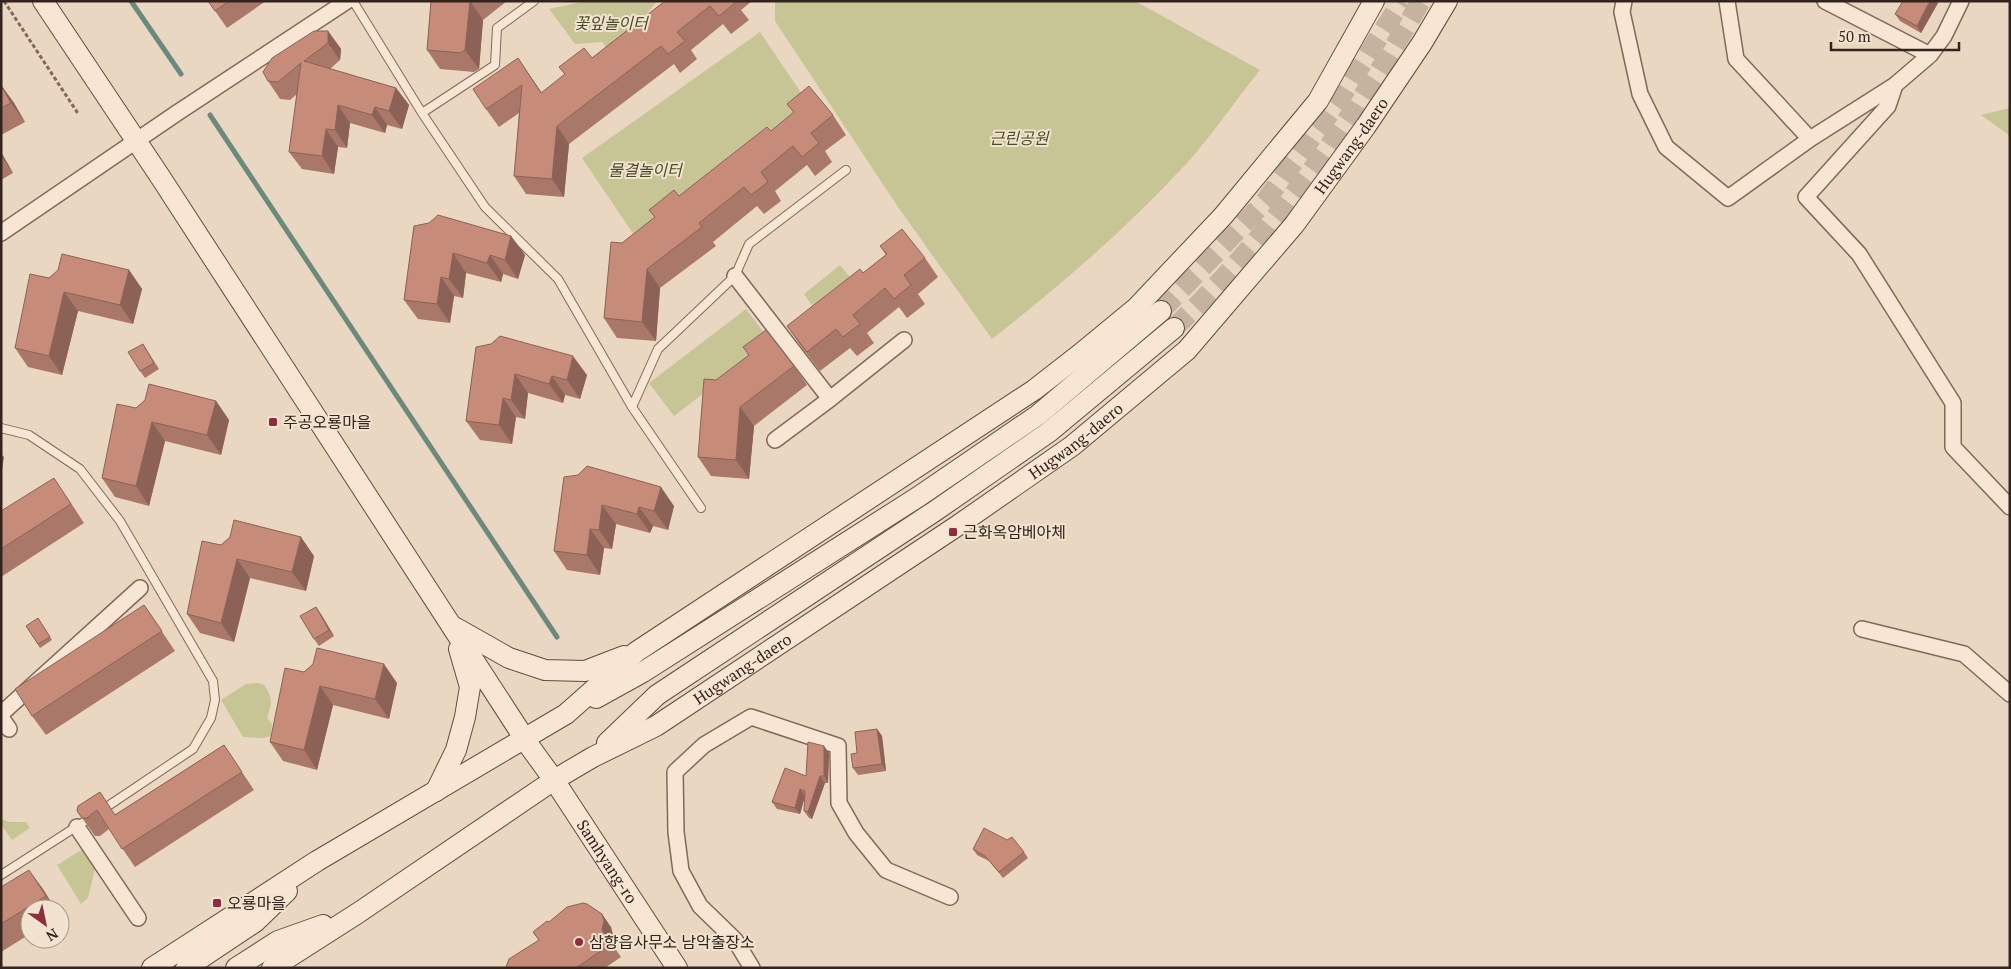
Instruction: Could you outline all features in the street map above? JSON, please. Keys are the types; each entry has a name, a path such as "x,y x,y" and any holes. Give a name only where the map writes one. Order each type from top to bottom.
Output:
{"street":[{"name":"Samhyang-ro","path":"43,1 137,142 525,739 677,968"},
{"path":"1,233 229,78 347,1"},
{"path":"566,714 636,652 1034,390 1136,308 1223,216 1318,101 1374,1"},
{"name":"Hugwang-daero","path":"272,968 554,780 593,756 656,726 957,526 1072,446 1187,350 1294,225 1392,88 1447,1"},
{"path":"1624,1 1622,12 1640,94 1666,147 1728,198 1810,139 1895,85 1930,55 1944,36 1961,1"},
{"path":"1727,1 1736,59 1810,139"},
{"path":"1825,1 1930,55"},
{"path":"1895,85 1888,106 1806,197 1859,254 1953,403 1953,447 2010,507"},
{"path":"735,276 830,399"},
{"path":"152,968 317,861 566,714 643,672 918,497 1038,416 1161,311"},
{"name":"Hugwang-daero","path":"593,756 657,696 935,511 1049,432 1174,328"},
{"path":"775,440 904,340"},
{"path":"4,720 140,588"},
{"path":"452,625 509,658 545,670 584,671 636,652"},
{"path":"436,791 456,750 465,717 470,687 452,625"},
{"path":"1862,629 1964,654 2010,694"},
{"path":"752,968 735,940 700,906 681,871 676,832 675,772 704,744 751,717 838,746 839,803 856,833 886,870 950,897"},
{"path":"77,826 138,918"},
{"path":"186,968 256,922 317,861"},
{"name":"Hugwang-daero","path":"236,968 278,942 358,912"}],"lane":[{"path":"352,1 422,113 485,207 558,279 632,407 701,508"},
{"path":"422,113 495,65 497,28 534,1"},
{"path":"632,407 658,349 735,276 749,244 846,170"},
{"path":"1,428 29,435 80,469 120,521 213,681 214,700 211,718 204,734 193,749 1,875"}],"path":[{"path":"4,1 79,114"}],"green space":[{"name":"꽃잎놀이터","path":"586,1 657,1 611,61 603,42 575,44 549,9"},
{"name":"근린공원","path":"775,1 1135,1 1260,70 1197,152 1164,187 1093,255 992,339 898,207 775,21"},
{"name":"물결놀이터","path":"760,32 808,103 634,235 582,158"},
{"path":"2010,108 2010,136 1981,115"},
{"path":"840,265 858,287 820,317 804,294"},
{"path":"746,309 771,342 674,416 649,383"},
{"path":"258,683 264,685 270,697 271,705 267,718 272,724 271,736 263,738 243,737 221,700 246,684"},
{"path":"1,819 10,822 26,822 30,828 12,840 1,825"},
{"path":"83,849 95,869 88,898 81,904 57,865"}],"building":[{"path":"208,1 229,1 215,11"},
{"path":"431,1 470,1 465,50 461,53 427,50"},
{"path":"665,1 736,2 719,16 710,6 677,32 685,41 668,54 661,46 557,126 552,179 514,176 522,85 486,109 473,89 518,58 541,93 565,74 559,67 584,48 592,58"},
{"path":"1903,1 1930,1 1917,26 1895,14"},
{"path":"314,31 328,31 328,43 304,61 396,88 389,111 375,107 372,115 338,105 335,130 326,129 322,156 289,152 301,63 278,82 268,81 263,72 272,58"},
{"path":"1,85 11,103 1,108"},
{"path":"809,86 833,115 811,133 819,143 802,157 793,146 761,172 768,182 751,195 744,187 699,223 702,227 647,269 642,322 604,318 611,242 622,243 655,217 649,210 674,190 679,196 767,127 771,131 794,112 787,104"},
{"path":"438,215 511,236 505,260 490,255 487,263 453,253 449,279 441,277 437,304 404,300 414,226 429,223"},
{"path":"902,229 925,258 904,275 911,285 894,299 885,288 853,315 860,324 843,337 836,329 807,352 787,326 860,269 863,273 887,254 880,246"},
{"path":"62,254 129,270 120,305 64,292 49,356 15,348 30,274 49,278 58,270"},
{"path":"766,330 794,366 740,407 736,460 698,457 704,379 716,380 749,355 743,347"},
{"path":"500,336 573,356 567,380 552,376 549,384 515,374 511,400 503,398 499,425 466,421 476,347 491,344"},
{"path":"143,344 154,363 140,371 128,352"},
{"path":"149,384 216,401 207,435 152,422 136,486 102,478 117,404 136,408 145,400"},
{"path":"587,466 661,487 654,511 639,507 637,514 602,505 599,530 590,529 587,555 554,551 564,477 578,475"},
{"path":"54,478 71,504 1,549 1,511"},
{"path":"234,520 301,537 292,572 237,559 221,623 187,614 202,541 221,545 230,537"},
{"path":"144,605 162,631 32,716 15,689"},
{"path":"316,607 329,630 314,639 300,616"},
{"path":"38,618 50,637 38,644 26,626"},
{"path":"317,648 384,664 375,699 320,686 304,750 270,742 285,668 304,672 313,664"},
{"path":"877,729 882,764 853,768 851,754 857,753 855,732"},
{"path":"808,742 824,746 824,776 820,776 808,812 804,811 805,791 800,789 795,808 772,802 785,768 806,776"},
{"path":"224,745 242,772 122,849 97,810 87,818 82,818 77,811 78,806 100,792 115,815"},
{"path":"984,828 1007,840 1012,837 1024,852 999,872 985,856 973,849"},
{"path":"29,870 46,896 41,899 20,899 20,912 1,924 1,887"},
{"path":"583,903 602,914 604,921 602,930 611,944 576,968 506,968 509,959 539,940 533,932 567,907"}],"waterway":[{"path":"131,1 181,74"},
{"path":"210,115 557,637"}],"tunnel":[{"path":"1161,311 1266,200 1336,105 1402,1"},
{"path":"1174,328 1245,254 1309,173 1368,89 1421,1"}],"place":[{"name":"주공오룡마을","path":"273,422"},
{"name":"근화옥암베아체","path":"953,532"},
{"name":"오룡마을","path":"217,903"},
{"name":"삼향읍사무소 남악출장소","path":"579,942"}]}
